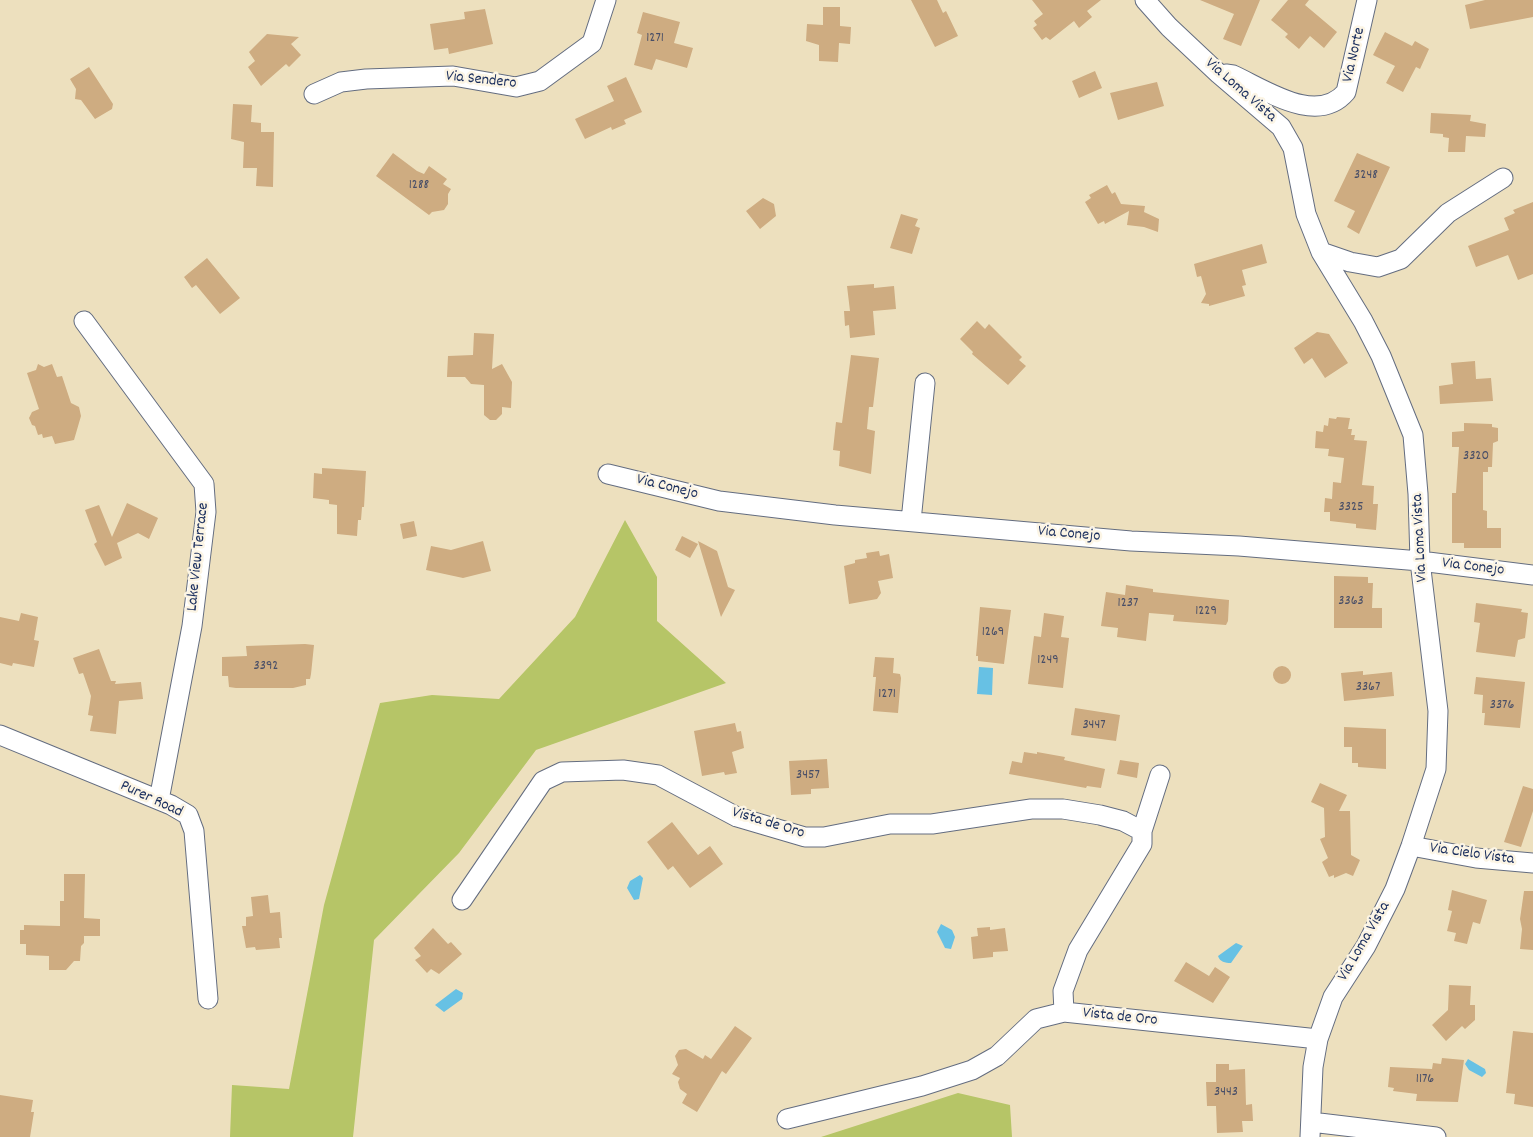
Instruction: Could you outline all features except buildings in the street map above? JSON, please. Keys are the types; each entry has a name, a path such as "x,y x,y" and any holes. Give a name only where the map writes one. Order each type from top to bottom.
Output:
{"street":[{"name":"Via Sendero","path":"314,94 341,82 366,78 453,76 516,87 540,81 592,43 606,0"},
{"name":"Via Loma Vista","path":"1145,0 1169,27 1219,74 1281,127 1293,148 1306,214 1321,252 1377,347 1414,435 1420,562 1438,711 1436,769 1412,846 1395,889 1366,946 1333,997 1318,1039 1313,1067 1311,1129"},
{"name":"Via Norte","path":"1219,74 1233,75 1303,106 1321,107 1338,101 1346,92 1367,0"},
{"path":"1321,252 1350,262 1378,267 1401,259 1448,214 1502,178"},
{"name":"Lake View Terrace","path":"84,320 204,484 206,512 192,626 159,800"},
{"path":"911,521 925,383"},
{"name":"Via Conejo","path":"608,474 719,501 1131,541 1240,546 1420,562 1533,575"},
{"name":"Purer Road","path":"0,735 159,800 188,815 194,831 208,999"},
{"name":"Vista de Oro","path":"462,900 543,781 562,772 623,770 658,775 737,817 805,837 824,837 890,824 932,824 1031,809 1063,809 1100,815 1123,821 1142,831"},
{"name":"Vista de Oro","path":"1160,775 1142,831 1142,844 1078,950 1063,991 1064,1012 1318,1039"},
{"name":"Via Cielo Vista","path":"1412,846 1476,858 1533,864"},
{"path":"787,1119 922,1086 972,1070 997,1056 1036,1020 1064,1012"},
{"path":"1311,1129 1436,1137"}],"green space":[{"path":"625,520 657,577 657,621 726,683 536,750 459,853 374,940 353,1137 230,1137 232,1085 289,1089 324,905 380,703 432,695 499,699 575,617"},
{"path":"958,1093 1010,1105 1012,1137 821,1137"}],"water":[{"path":"979,667 993,668 992,695 977,694"},
{"path":"640,875 643,878 639,899 634,900 627,888 630,881"},
{"path":"941,924 952,930 955,937 951,949 945,948 937,932"},
{"path":"1236,943 1243,946 1231,963 1221,961 1218,956"},
{"path":"456,989 463,993 462,999 444,1012 435,1005"},
{"path":"1468,1059 1485,1069 1486,1073 1482,1077 1469,1070 1465,1064"}]}
